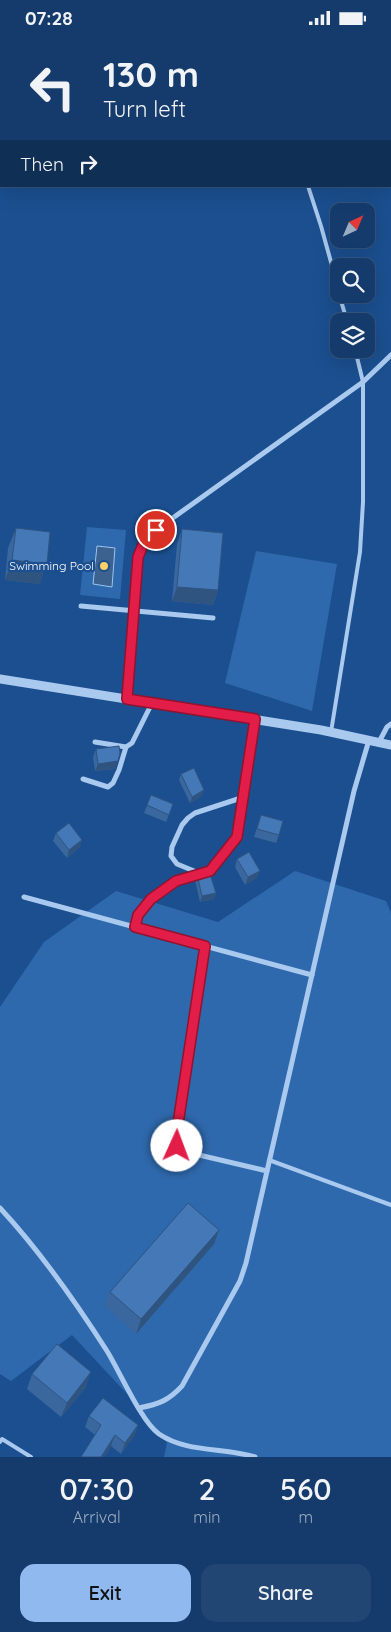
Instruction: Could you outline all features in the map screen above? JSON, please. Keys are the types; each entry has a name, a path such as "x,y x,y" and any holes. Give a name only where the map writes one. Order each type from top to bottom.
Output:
{"street":[{"path":"127,699 138,557 145,540 156,530 363,382 391,355"},
{"path":"81,606 213,617"},
{"path":"0,679 255,719 331,732 391,745"},
{"path":"83,779 108,787 113,783 126,747 132,743 152,703"},
{"path":"135,927 138,915 151,899 176,881 210,871 237,837 255,719"},
{"path":"380,742 387,727 391,724"},
{"path":"139,1408 156,1405 171,1397 182,1386 240,1281 246,1263 354,791 369,740"},
{"path":"94,742 126,747"},
{"path":"199,873 177,864 171,857 172,847 182,825 195,813 244,797"},
{"path":"24,897 312,975"},
{"path":"205,946 176,1137 177,1146 182,1151 267,1171"},
{"path":"0,1207 47,1264 107,1351 147,1422 159,1434 177,1443 255,1457"}],"lane":[{"path":"308,187 330,259"},
{"path":"331,732 360,552 363,502 363,382 356,358"},
{"path":"269,1160 391,1205"},
{"path":"0,1443 2,1439 31,1457"}],"shaded area":[{"path":"87,527 126,530 120,599 80,595"},
{"name":"Swimming Pool","path":"97,546 115,548 112,587 93,584"},
{"path":"256,551 337,564 312,711 225,683"},
{"path":"295,871 386,901 391,913 391,1457 164,1457 167,1443 129,1396 72,1335 11,1381 0,1374 0,1007 44,942 116,891 218,922"}],"building":[{"path":"16,528 50,532 47,564 12,560"},
{"path":"182,529 223,533 218,590 177,587"},
{"path":"119,746 118,761 98,764 96,749"},
{"path":"194,768 204,790 192,797 181,774"},
{"path":"151,795 173,804 169,815 147,805"},
{"path":"261,815 283,821 279,835 257,829"},
{"path":"69,823 82,840 69,850 56,833"},
{"path":"249,852 260,871 248,877 237,859"},
{"path":"209,871 216,893 202,896 197,874"},
{"path":"188,1203 219,1230 141,1319 110,1292"},
{"path":"57,1344 91,1372 67,1403 32,1374"},
{"path":"103,1398 138,1425 125,1443 115,1435 101,1457 81,1457 101,1425 89,1416"}],"place":[{"name":"Swimming Pool","path":"104,566"}],"route":[{"path":"156,530 145,540 138,557 127,699 255,719 241,822 237,837 210,871 176,881 151,899 138,915 135,927 205,946 176,1137 177,1146"}]}
